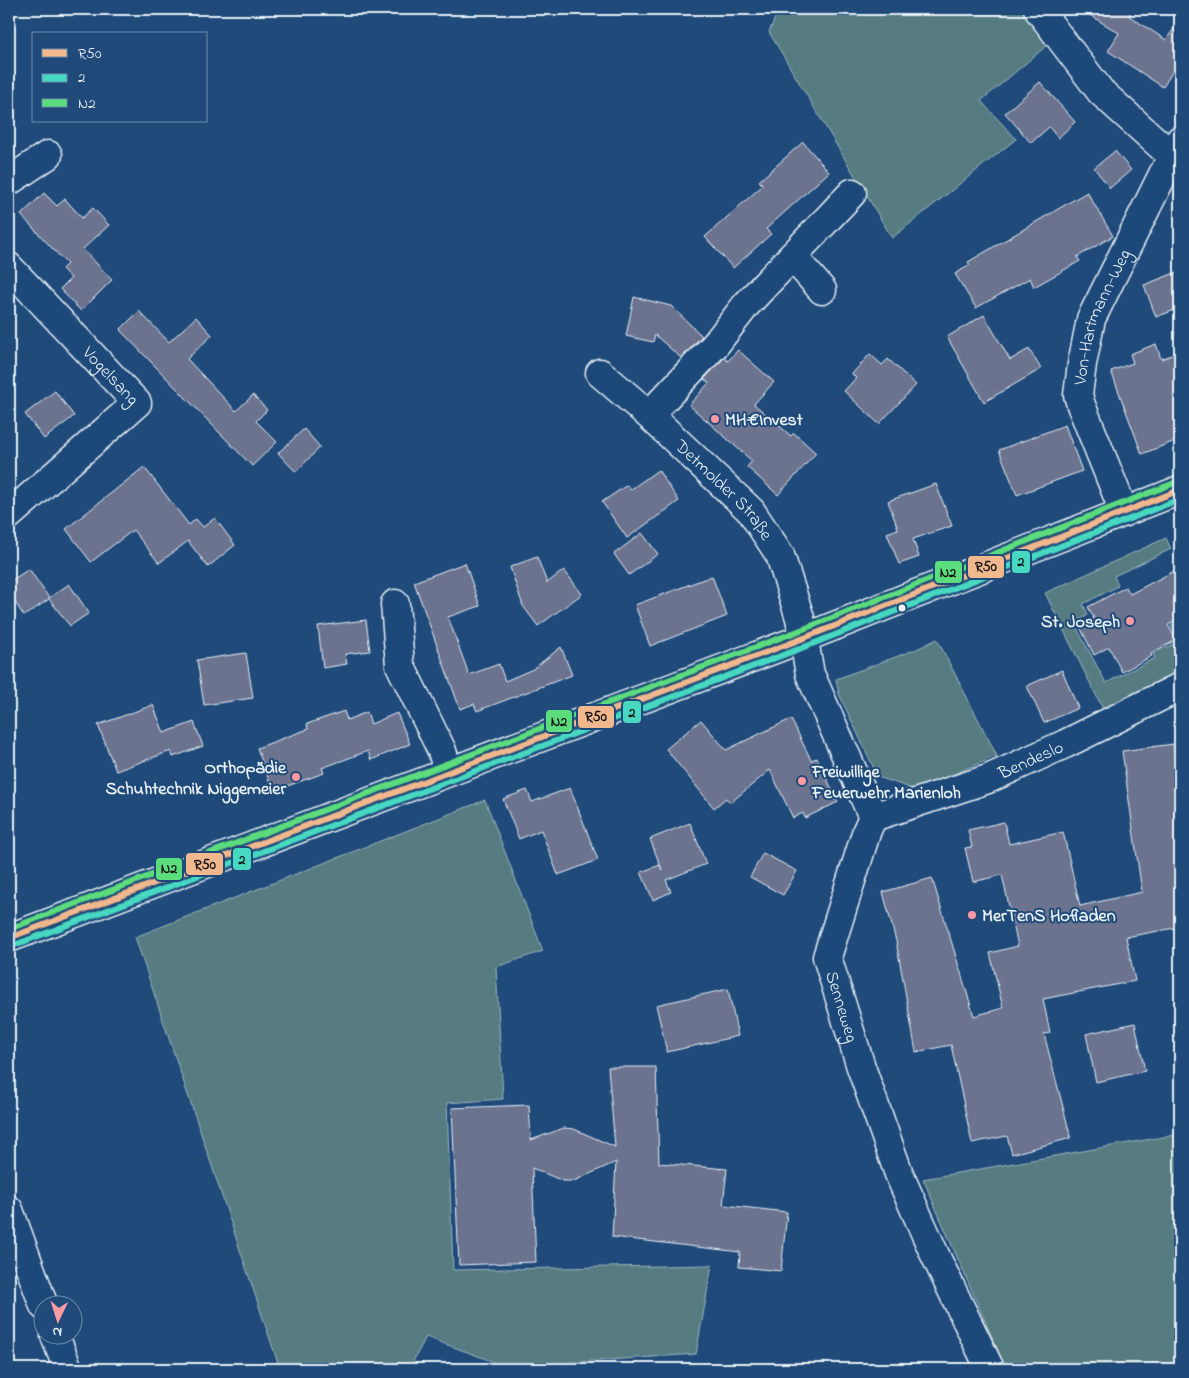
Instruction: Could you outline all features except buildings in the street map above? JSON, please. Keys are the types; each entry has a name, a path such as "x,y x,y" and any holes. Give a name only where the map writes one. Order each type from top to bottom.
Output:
{"street":[{"name":"Von-Hartmann-Weg","path":"1038,9 1101,92 1176,148 1091,319 1082,364 1078,395 1124,512"},
{"path":"9,181 48,154"},
{"path":"649,415 715,345 746,305 852,193"},
{"path":"792,256 822,290"},
{"name":"Vogelsang","path":"9,267 137,403 9,515"},
{"name":"Detmolder Straße","path":"600,372 649,415 751,511 780,555 800,618 804,638"},
{"path":"9,938 804,638 1180,490"},
{"path":"394,604 400,665 442,751 448,771"},
{"path":"804,638 810,674 873,817"},
{"name":"Bendeslo","path":"873,817 988,779 1180,688"},
{"name":"Senneweg","path":"873,817 867,830 827,957 861,1066 899,1174 935,1255 990,1369"},
{"path":"9,1210 40,1296"},
{"path":"59,1346 68,1369"}],"green space":[{"path":"779,9 1032,9 1051,42 981,101 1016,139 892,238 769,32"},
{"path":"1166,538 1171,549 1114,576 1118,586 1083,604 1088,615 1074,623 1106,683 1155,658 1153,653 1178,642 1171,626 1180,621 1180,675 1105,713 1045,593"},
{"path":"937,639 997,756 916,790 878,777 839,694 836,679 917,649"},
{"path":"485,800 543,951 496,967 503,1099 447,1103 453,1270 712,1265 696,1354 508,1367 426,1337 409,1369 280,1369 135,937"},
{"path":"1180,1134 1180,1369 1006,1369 923,1179"}],"transit line":[{"name":"N2","path":"9,929 801,630 1177,482"},
{"name":"R50","path":"9,938 804,638 1180,490"},
{"name":"2","path":"12,946 807,646 1180,499"}],"place":[{"name":"MH€Invest","path":"715,419"},
{"name":"St. Joseph","path":"1130,621"},
{"name":"Orthopädie Schuhtechnik Niggemeier","path":"296,777"},
{"name":"Freiwillige Feuerwehr Marienloh","path":"802,781"},
{"name":"MerTenS Hofladen","path":"972,915"}]}
